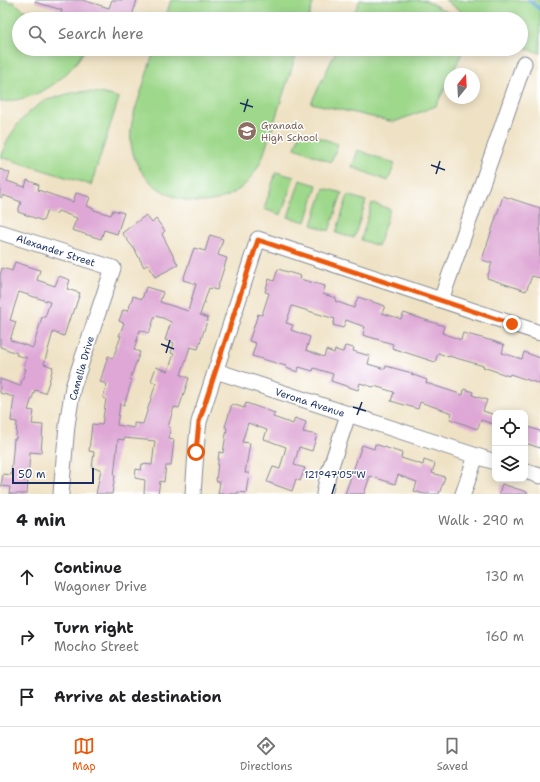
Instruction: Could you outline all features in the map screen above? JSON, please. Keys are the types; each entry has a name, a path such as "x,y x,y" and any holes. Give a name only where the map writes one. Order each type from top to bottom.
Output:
{"street":[{"path":"441,300 524,62"},
{"name":"Alexander Street","path":"0,232 113,268"},
{"path":"193,494 199,422 258,240 540,333"},
{"name":"Camelia Drive","path":"61,494 67,425 73,387 113,268"},
{"name":"Verona Avenue","path":"216,371 492,461"},
{"path":"324,494 328,475 348,415"},
{"path":"463,494 476,456"},
{"path":"528,472 540,476"}],"green space":[{"path":"0,0 7,0 8,2 13,2 27,12 12,12 12,56 81,56 69,70 50,87 26,97 0,102"},
{"path":"171,0 314,0 310,12 167,12"},
{"path":"360,0 425,0 447,12 354,12"},
{"path":"445,0 540,0 540,53 528,49 528,12 462,12"},
{"path":"153,56 296,56 262,159 246,184 238,190 222,198 205,202 188,201 171,196 157,187 144,175 135,160 131,143 131,129 135,109"},
{"path":"334,56 461,56 455,68 444,68 444,90 436,106 394,122 311,103"},
{"path":"74,92 97,93 119,98 91,185 1,157 8,139 18,124 29,112 44,101"},
{"path":"301,131 338,144 331,162 295,148"},
{"path":"358,150 395,164 388,181 352,167"},
{"path":"276,172 294,177 281,215 264,209"},
{"path":"300,180 317,185 306,222 288,217"},
{"path":"324,188 342,193 329,231 312,225"},
{"path":"348,195 366,201 354,238 336,233"},
{"path":"372,203 390,209 378,246 361,240"}],"building":[{"path":"36,0 82,0 109,8 112,0 137,0 133,12 61,12 62,10 35,2"},
{"path":"0,169 10,173 7,181 25,187 27,180 39,185 38,190 73,202 76,193 90,197 87,206 94,210 111,215 113,210 124,213 117,234 104,230 101,239 72,230 77,218 58,211 56,214 47,211 43,221 18,212 21,202 3,195 2,198 0,197"},
{"path":"503,196 540,208 540,278 532,276 526,291 487,278 492,263 482,260"},
{"path":"146,215 152,223 156,219 165,231 162,234 178,265 155,277 148,264 144,267 135,250 122,233"},
{"path":"210,235 223,239 218,255 227,258 217,290 209,288 200,315 208,318 198,349 190,347 181,375 189,378 179,408 174,407 168,427 170,427 169,439 174,440 171,466 166,466 164,482 160,481 158,494 144,494 145,480 135,478 136,469 141,470 142,464 152,465 155,441 124,438 124,440 118,439 112,494 96,494 101,469 92,468 94,452 89,451 92,424 102,425 106,399 103,398 107,384 100,382 108,356 113,358 121,336 119,336 124,323 119,321 123,310 128,311 133,296 142,299 146,287 163,292 160,302 188,311 196,284 183,280 194,248 205,251","holes":["155,316 171,322 165,340 174,343 171,353 174,354 168,371 156,367 151,381 156,383 143,424 134,423 134,428 117,425 120,404 124,405 132,380 130,379 140,352 134,350 140,330 149,333"]},
{"path":"15,262 40,270 37,280 55,286 59,276 70,280 67,289 80,293 64,336 53,332 44,364 53,367 49,382 45,393 35,390 28,410 34,411 32,424 43,425 41,453 30,452 27,494 9,494 10,487 1,486 3,474 11,475 17,422 11,421 14,397 0,393 0,379 20,386 26,369 23,368 27,358 16,355 17,353 0,347 0,275 2,268 12,271","holes":["19,292 50,302 45,317 42,317 33,348 10,340 16,322 10,320"]},
{"path":"278,269 301,276 300,279 325,286 323,294 336,298 335,301 354,308 358,297 385,306 382,313 401,319 404,313 444,326 442,333 461,340 463,333 504,345 502,353 522,359 524,352 540,358 540,384 510,374 509,376 483,367 484,366 438,353 435,362 392,348 393,344 363,335 365,327 346,320 343,328 333,325 335,319 292,306 286,323 293,325 291,330 310,337 306,350 324,357 326,350 334,353 335,350 343,352 345,346 354,348 353,351 370,356 368,364 385,369 386,366 412,373 411,374 427,380 426,383 463,395 464,389 473,392 472,395 487,400 483,411 492,414 492,424 481,420 477,429 450,419 452,413 420,402 418,409 391,401 394,392 360,383 358,390 331,381 333,374 314,368 313,371 299,367 298,372 286,368 286,366 252,356 256,343 249,341 258,314 262,315 269,293 265,292 269,279 274,281"},
{"path":"246,403 275,413 273,417 293,424 295,418 306,422 303,432 317,435 312,451 299,447 294,465 305,468 300,481 296,479 292,491 267,482 273,467 280,469 286,447 264,439 267,430 248,423 242,442 250,443 245,473 249,473 246,493 238,492 237,494 218,494 220,482 216,481 219,452 223,453 227,428 225,427 232,404 244,408"},
{"path":"528,427 540,431 540,448 528,444"},
{"path":"375,444 402,453 401,458 423,465 424,460 435,464 432,473 445,477 439,494 424,494 414,491 417,482 398,475 395,484 370,476 364,494 345,494 362,445 374,449"},
{"path":"502,484 527,492 527,494 499,494"}],"waterway":[{"path":"529,0 540,10"}],"place":[{"name":"Granada High School","path":"247,131"}],"route":[{"path":"196,452 199,422 258,240 512,324"}]}
